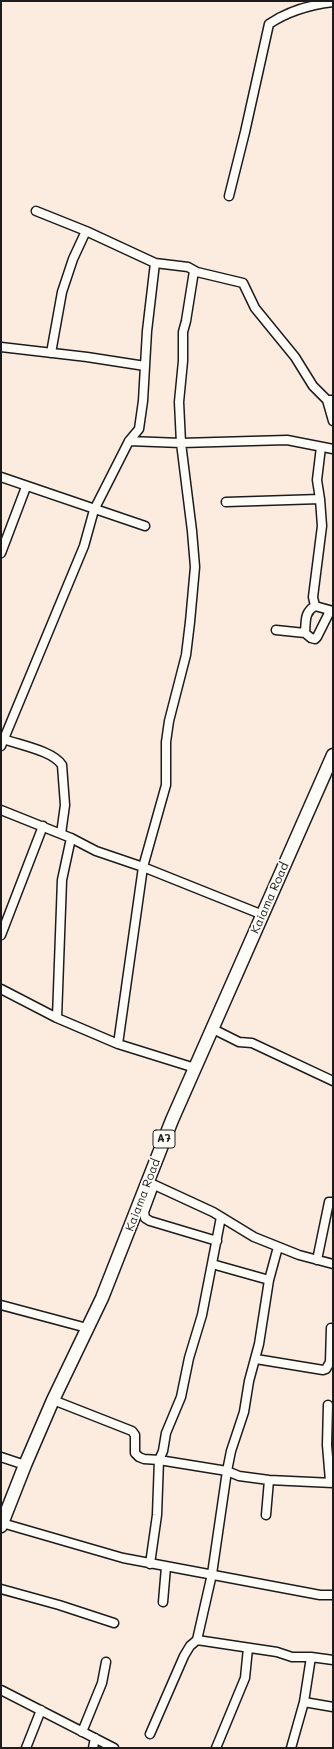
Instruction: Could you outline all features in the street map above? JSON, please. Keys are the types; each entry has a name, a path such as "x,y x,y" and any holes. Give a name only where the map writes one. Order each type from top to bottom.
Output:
{"highway":[{"name":"Kaiama Road","path":"2,1525 25,1465 53,1400 102,1298 151,1184 172,1120 333,755"}],"street":[{"path":"229,196 269,24 292,11 333,2"},
{"path":"36,211 86,231 156,263 188,268 194,271 243,283 255,308 295,357 313,386 330,400 333,421"},
{"path":"51,353 62,292 73,259 86,231"},
{"path":"62,834 64,812 62,765 60,761 41,751 2,741 84,546 94,510 129,441 139,429 156,263"},
{"path":"118,1044 143,867 166,784 166,742 169,721 186,655 195,568 181,443 179,402 183,332 194,271"},
{"path":"1,347 145,366"},
{"path":"129,441 181,443 287,440 333,449"},
{"path":"315,606 313,597 322,526 317,480 321,447"},
{"path":"1,477 26,487 145,526"},
{"path":"1,553 26,487"},
{"path":"226,502 320,500"},
{"path":"276,630 305,633 311,638 317,637 331,611 315,606 310,609 307,614 305,633"},
{"path":"1,810 62,834 96,851 143,867 262,914"},
{"path":"1,935 43,826"},
{"path":"57,1018 62,880 71,838"},
{"path":"1,989 57,1018 118,1044 195,1068"},
{"path":"213,1028 239,1042 252,1043 333,1081"},
{"path":"216,1241 150,1221 145,1218 144,1212 151,1184 221,1217 254,1238 317,1260 333,1264"},
{"path":"317,1260 329,1202 333,1202"},
{"path":"150,1564 157,1514 159,1460 163,1451 166,1433 181,1397 189,1358 202,1315 221,1217"},
{"path":"150,1734 184,1656 190,1646 197,1640 212,1574 227,1471 231,1452 244,1412 249,1381 256,1359 269,1280 278,1247"},
{"path":"212,1264 269,1280"},
{"path":"1,1304 87,1328"},
{"path":"256,1359 323,1370 326,1369 330,1362 331,1328"},
{"path":"53,1400 129,1429 135,1435 136,1452 139,1457 144,1459 227,1471 239,1476 269,1480 331,1482 327,1445 328,1404"},
{"path":"1,1457 25,1465"},
{"path":"266,1516 269,1480"},
{"path":"2,1525 150,1564 212,1574 320,1595 333,1595"},
{"path":"163,1602 166,1567"},
{"path":"1,1589 59,1604 114,1623"},
{"path":"197,1640 277,1652 292,1656 333,1660"},
{"path":"216,1748 245,1678 248,1648"},
{"path":"290,1748 304,1702 311,1657"},
{"path":"82,1732 102,1683 106,1662"},
{"path":"1,1690 114,1748"},
{"path":"304,1702 333,1707"},
{"path":"26,1748 41,1710"},
{"path":"93,1748 95,1738"}]}
